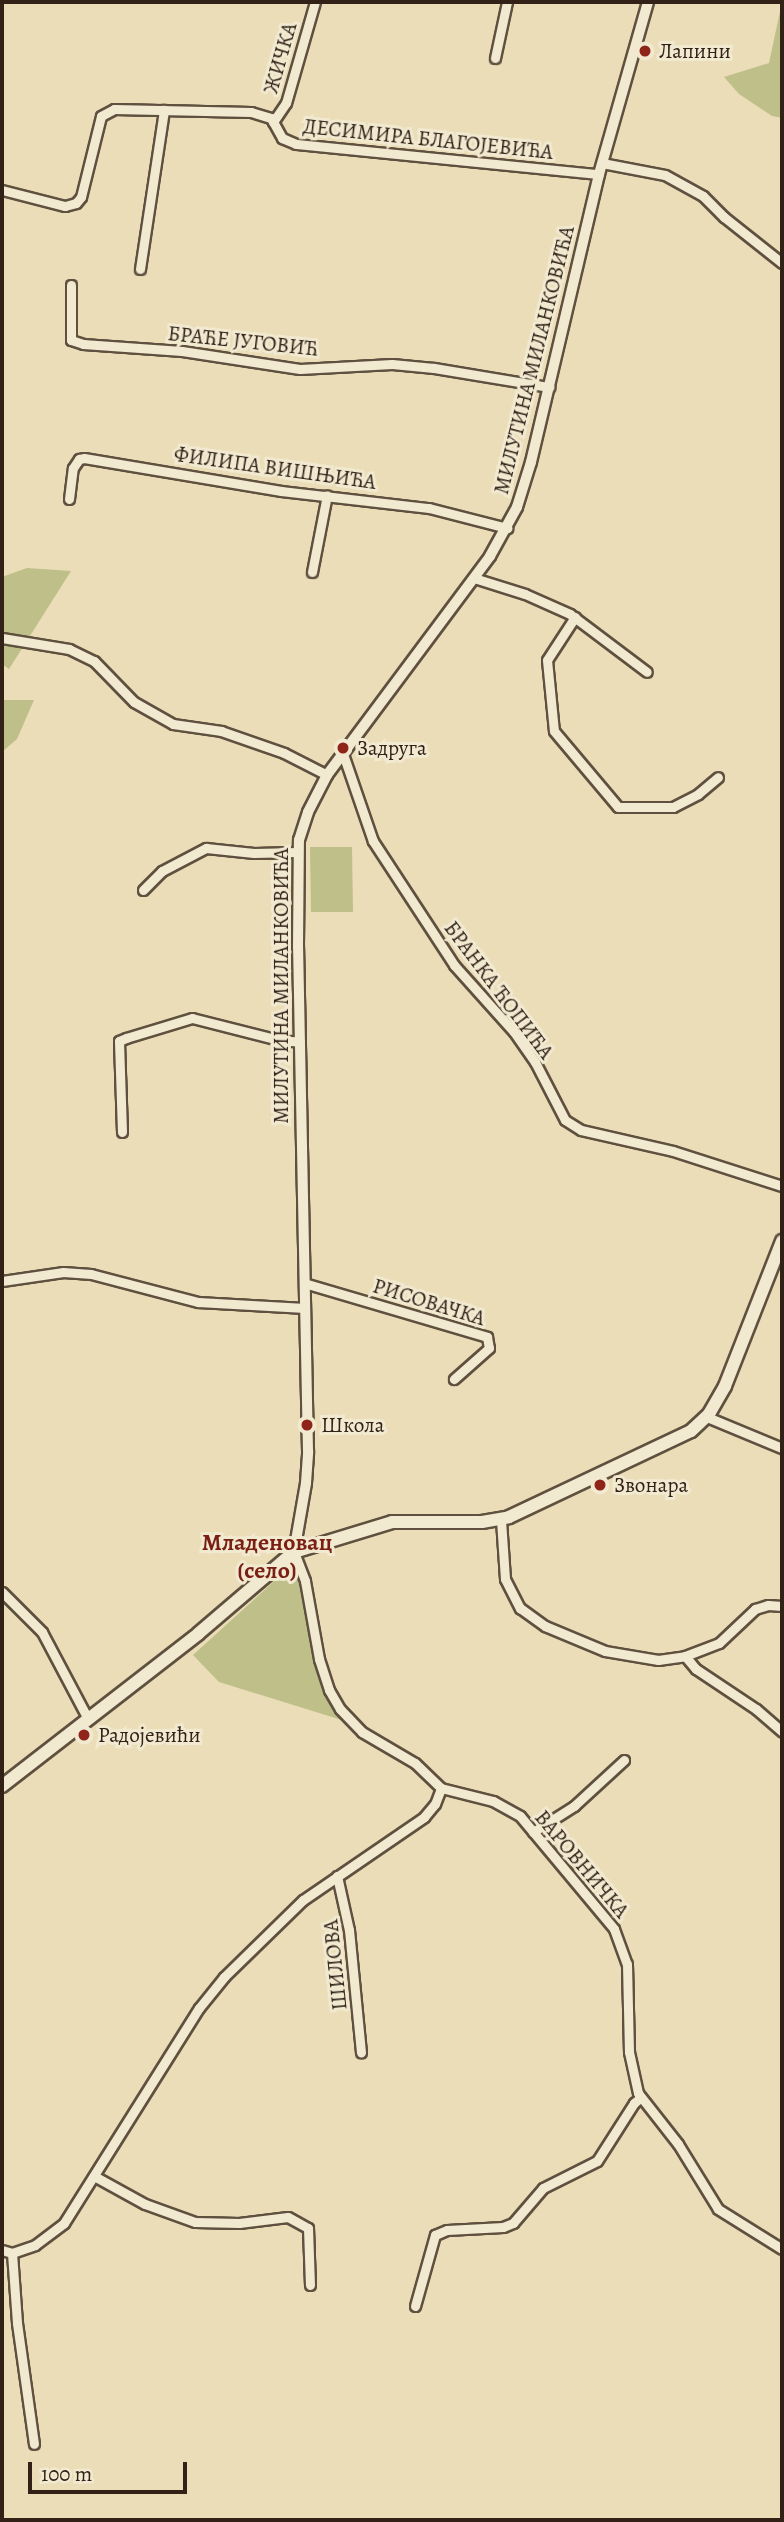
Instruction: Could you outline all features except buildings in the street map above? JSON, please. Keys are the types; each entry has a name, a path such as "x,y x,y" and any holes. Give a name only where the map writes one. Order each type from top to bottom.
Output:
{"main road":[{"path":"2,1786 218,1618 294,1552 392,1522 501,1520 677,1439 707,1417 729,1376 782,1241"}],"street":[{"name":"ЖИЧКА","path":"273,122 286,103 315,2"},
{"path":"495,58 507,2"},
{"name":"МИЛУТИНА МИЛАНКОВИЋА","path":"294,1552 308,1472 298,852 308,812 327,775 474,578 507,528 522,494 599,174 648,2"},
{"name":"ДЕСИМИРА БЛАГОЈЕВИЋА","path":"2,190 52,204 72,205 81,197 99,120 104,112 114,109 251,112 265,115 273,122 282,138 296,144 599,174"},
{"path":"140,269 164,110"},
{"path":"602,163 666,175 694,191 782,263"},
{"name":"БРАЋЕ ЈУГОВИЋ","path":"71,285 71,340 83,344 182,351 300,369 392,364 434,368 549,387"},
{"name":"ФИЛИПА ВИШЊИЋА","path":"69,499 73,468 79,459 84,458 429,508 507,528"},
{"path":"312,572 327,495"},
{"path":"474,578 533,597 575,617 647,672"},
{"path":"575,617 547,660 554,731 618,807 673,807 698,794 718,777"},
{"path":"2,638 69,649 94,661 134,702 173,724 221,731 284,753 327,775"},
{"name":"БРАНКА ЋОПИЋА","path":"342,754 373,841 454,965 514,1032 535,1062 565,1120 581,1130 673,1151 782,1185"},
{"path":"143,890 162,871 206,848 254,853 298,852"},
{"path":"122,1132 119,1041 192,1018 279,1040 300,1042"},
{"path":"2,1281 63,1272 91,1274 198,1302 305,1308"},
{"name":"РИСОВАЧКА","path":"304,1283 486,1336 490,1342 487,1350 454,1379"},
{"path":"707,1417 782,1448"},
{"path":"501,1520 505,1579 513,1599 530,1617 560,1633 621,1656 658,1660 685,1656 719,1643 755,1609 768,1605 782,1606"},
{"name":"ВАРОВНИЧКА","path":"294,1552 304,1581 318,1658 329,1690 340,1709 362,1732 415,1763 441,1788 500,1804 520,1816 614,1929 622,1943 627,1964 631,2072 640,2098 678,2144 718,2209 782,2249"},
{"path":"2,1592 42,1632 88,1718"},
{"path":"685,1656 696,1669 756,1709 782,1731"},
{"path":"533,1832 575,1806 624,1760"},
{"path":"34,2444 7,2251 35,2245 57,2230 199,2008 215,1988 303,1900 424,1817 435,1804 441,1788"},
{"name":"ШИЛОВА","path":"337,1876 349,1930 361,2052"},
{"path":"415,2306 435,2235 447,2230 503,2227 513,2223 543,2188 585,2169 601,2157 634,2103 640,2098"},
{"path":"94,2176 154,2208 195,2222 239,2222 288,2217 309,2228 310,2285"}],"green space":[{"path":"782,2 782,118 772,116 739,94 724,77 769,63"},
{"path":"27,568 71,571 9,669 2,664 2,577"},
{"path":"2,700 34,700 17,739 2,752"},
{"path":"310,847 352,847 353,912 311,912"},
{"path":"293,1564 305,1601 310,1644 322,1682 348,1722 219,1682 193,1655"}],"place":[{"name":"Лапини","path":"645,51"},
{"name":"Задруга","path":"343,748"},
{"name":"Школа","path":"307,1425"},
{"name":"Звонара","path":"600,1485"},
{"name":"Радојевићи","path":"84,1735"}],"district":[{"name":"Младеновац (село)","path":"267,1557"}]}
